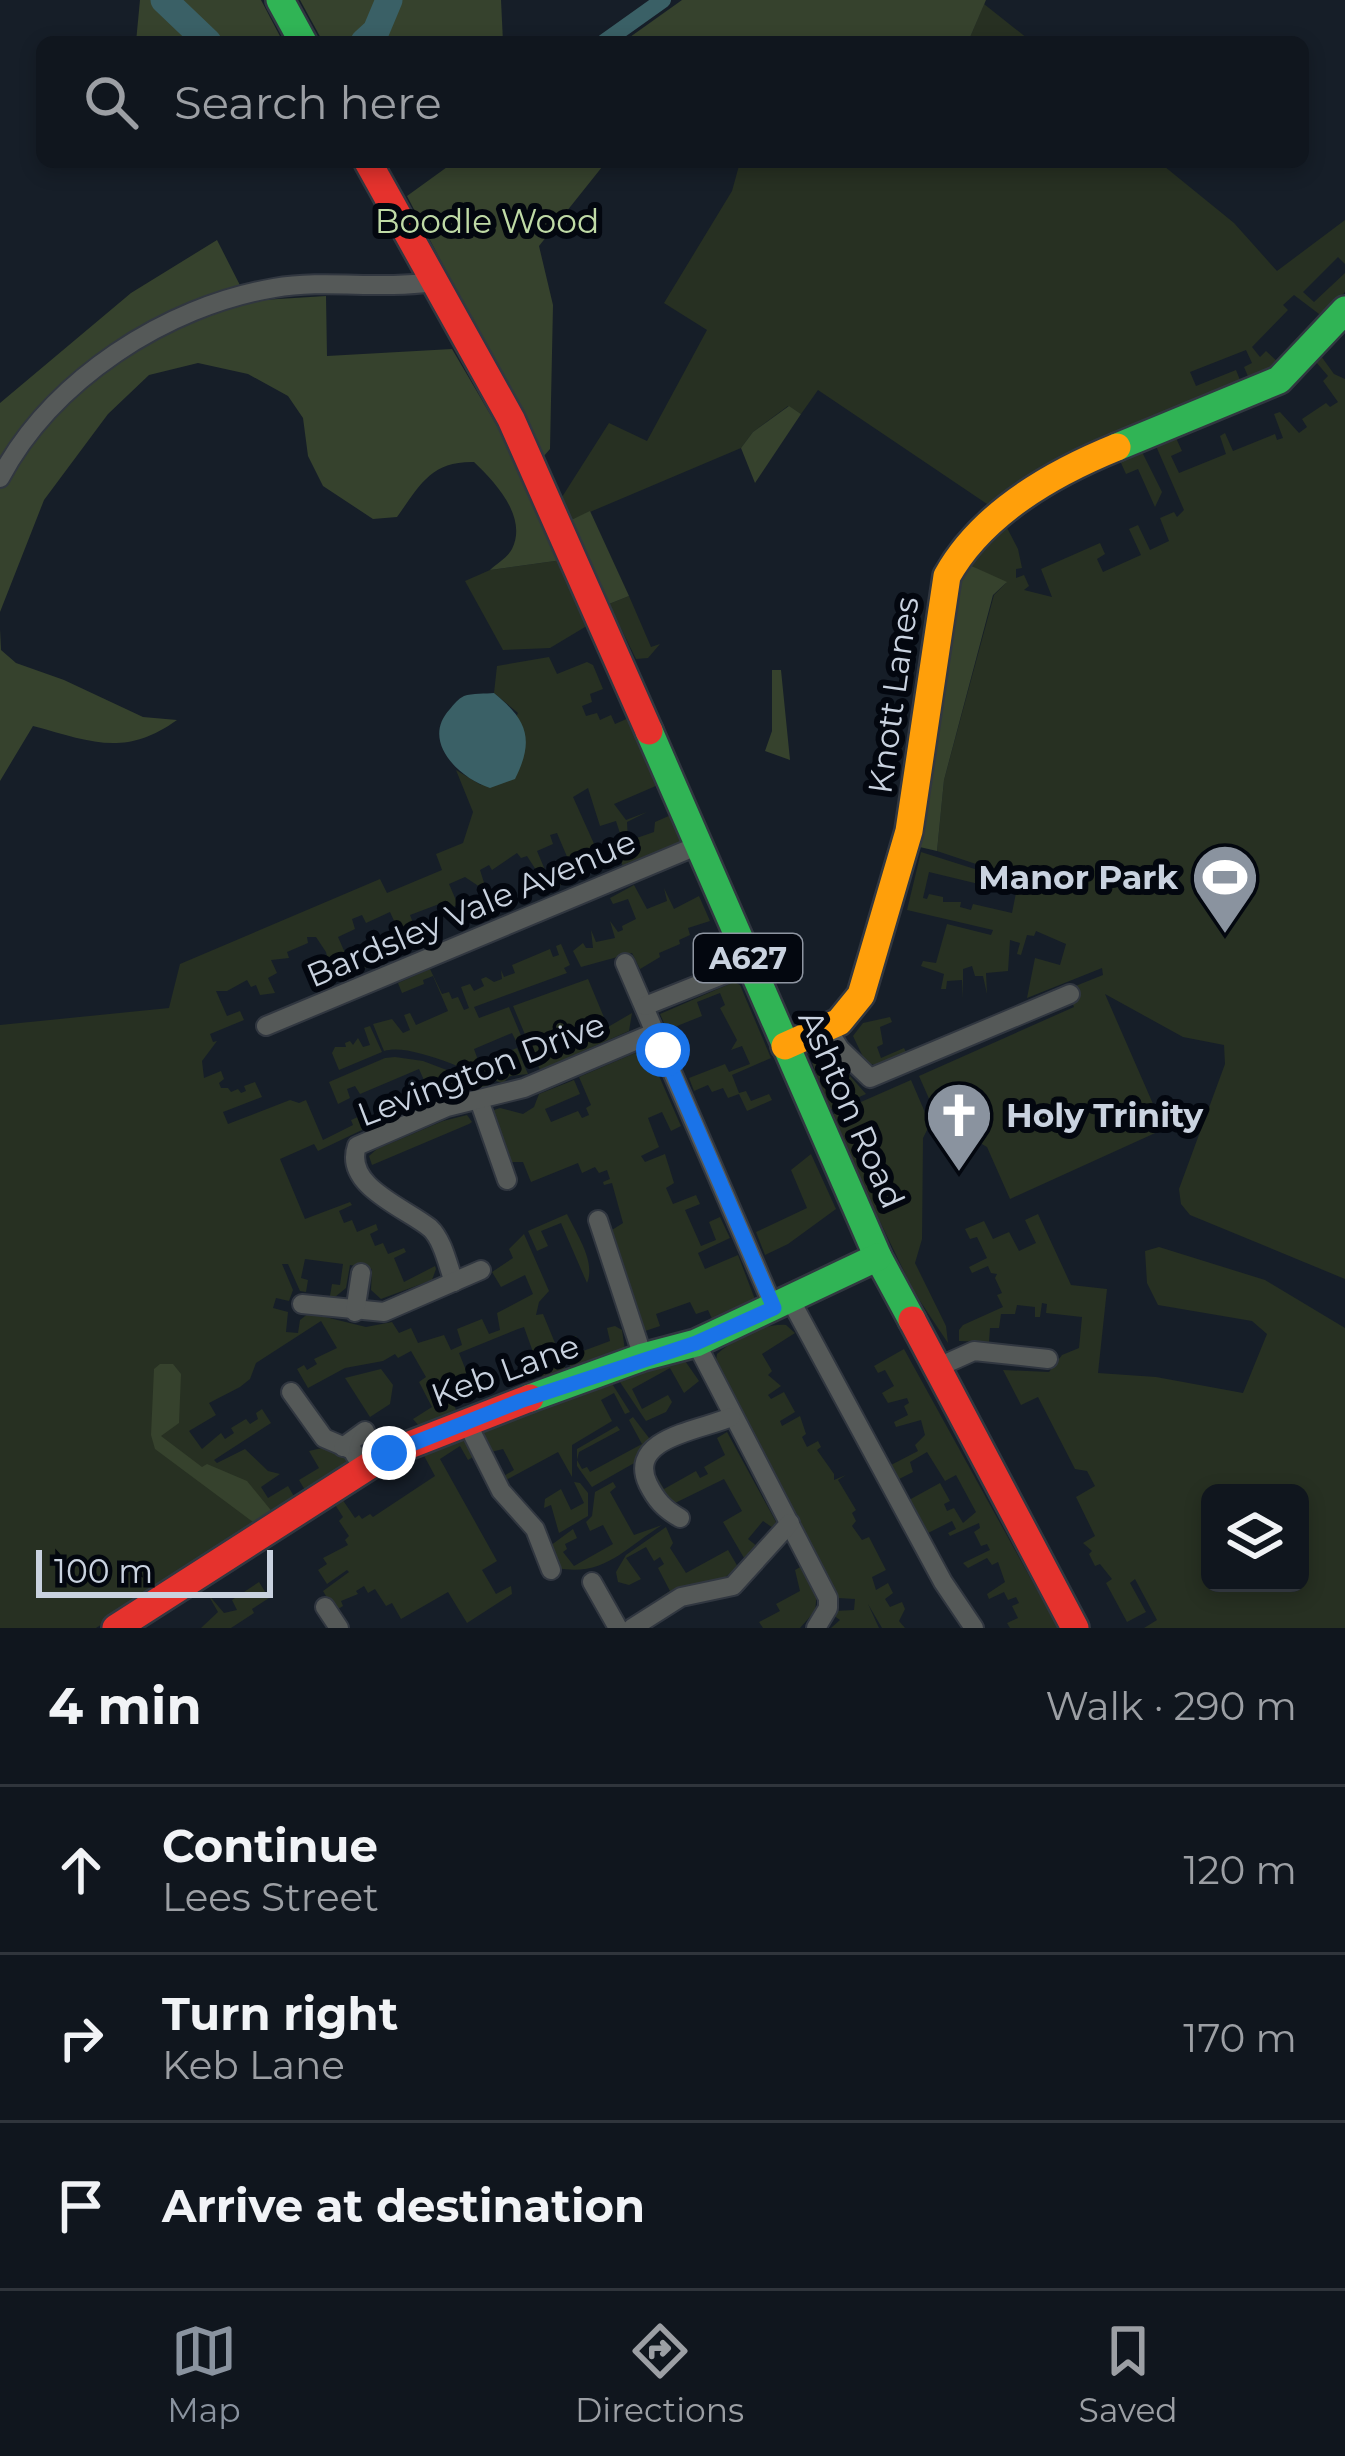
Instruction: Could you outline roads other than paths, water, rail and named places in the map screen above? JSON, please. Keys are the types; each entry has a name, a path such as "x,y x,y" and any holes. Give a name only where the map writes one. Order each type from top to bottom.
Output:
{"main road":[{"path":"280,0 299,36"},
{"name":"A627","path":"371,168 432,283"},
{"name":"Ashton Road","path":"432,283 511,419 550,502 878,1257 1075,1628"},
{"name":"Knott Lanes","path":"829,1030 847,1018 861,995 901,866 920,773 940,613 947,576 957,558 1003,512 1063,469 1279,380 1345,310"},
{"path":"785,1046 829,1030"},
{"name":"Keb Lane","path":"116,1628 155,1617 363,1468 466,1421 696,1343 878,1257"}],"street":[{"path":"0,478 43,419 97,367 158,326 271,288 314,284 396,288 432,283"},
{"name":"Bardsley Vale Avenue","path":"266,1026 699,845"},
{"path":"626,963 782,1304 974,1628"},
{"path":"645,1006 750,964"},
{"path":"829,1030 840,1049 870,1078 1070,994"},
{"name":"Levington Drive","path":"454,1282 432,1230 371,1187 357,1169 354,1153 377,1135 447,1107 524,1088 656,1032"},
{"path":"479,1100 507,1180"},
{"path":"598,1220 643,1358"},
{"path":"302,1304 384,1312 481,1270"},
{"path":"355,1312 362,1273"},
{"path":"696,1343 828,1598 828,1608 816,1628"},
{"path":"936,1368 974,1352 1048,1359"},
{"path":"316,1389 294,1397 325,1438 352,1450 363,1468"},
{"path":"680,1518 664,1509 653,1494 644,1460 666,1439 731,1417"},
{"path":"466,1421 501,1491 535,1529 551,1570"},
{"path":"343,1447 365,1430"},
{"path":"632,1628 682,1598 733,1586 790,1523"},
{"path":"592,1582 619,1628"},
{"path":"325,1607 339,1628"}],"waterway":[{"path":"164,0 202,36"},
{"path":"371,36 389,0"},
{"path":"612,36 663,0"}],"place":[{"name":"Manor Park","path":"1225,936"},
{"name":"Holy Trinity","path":"959,1174"}],"park label":[{"name":"Boodle Wood","path":"487,221"}]}
